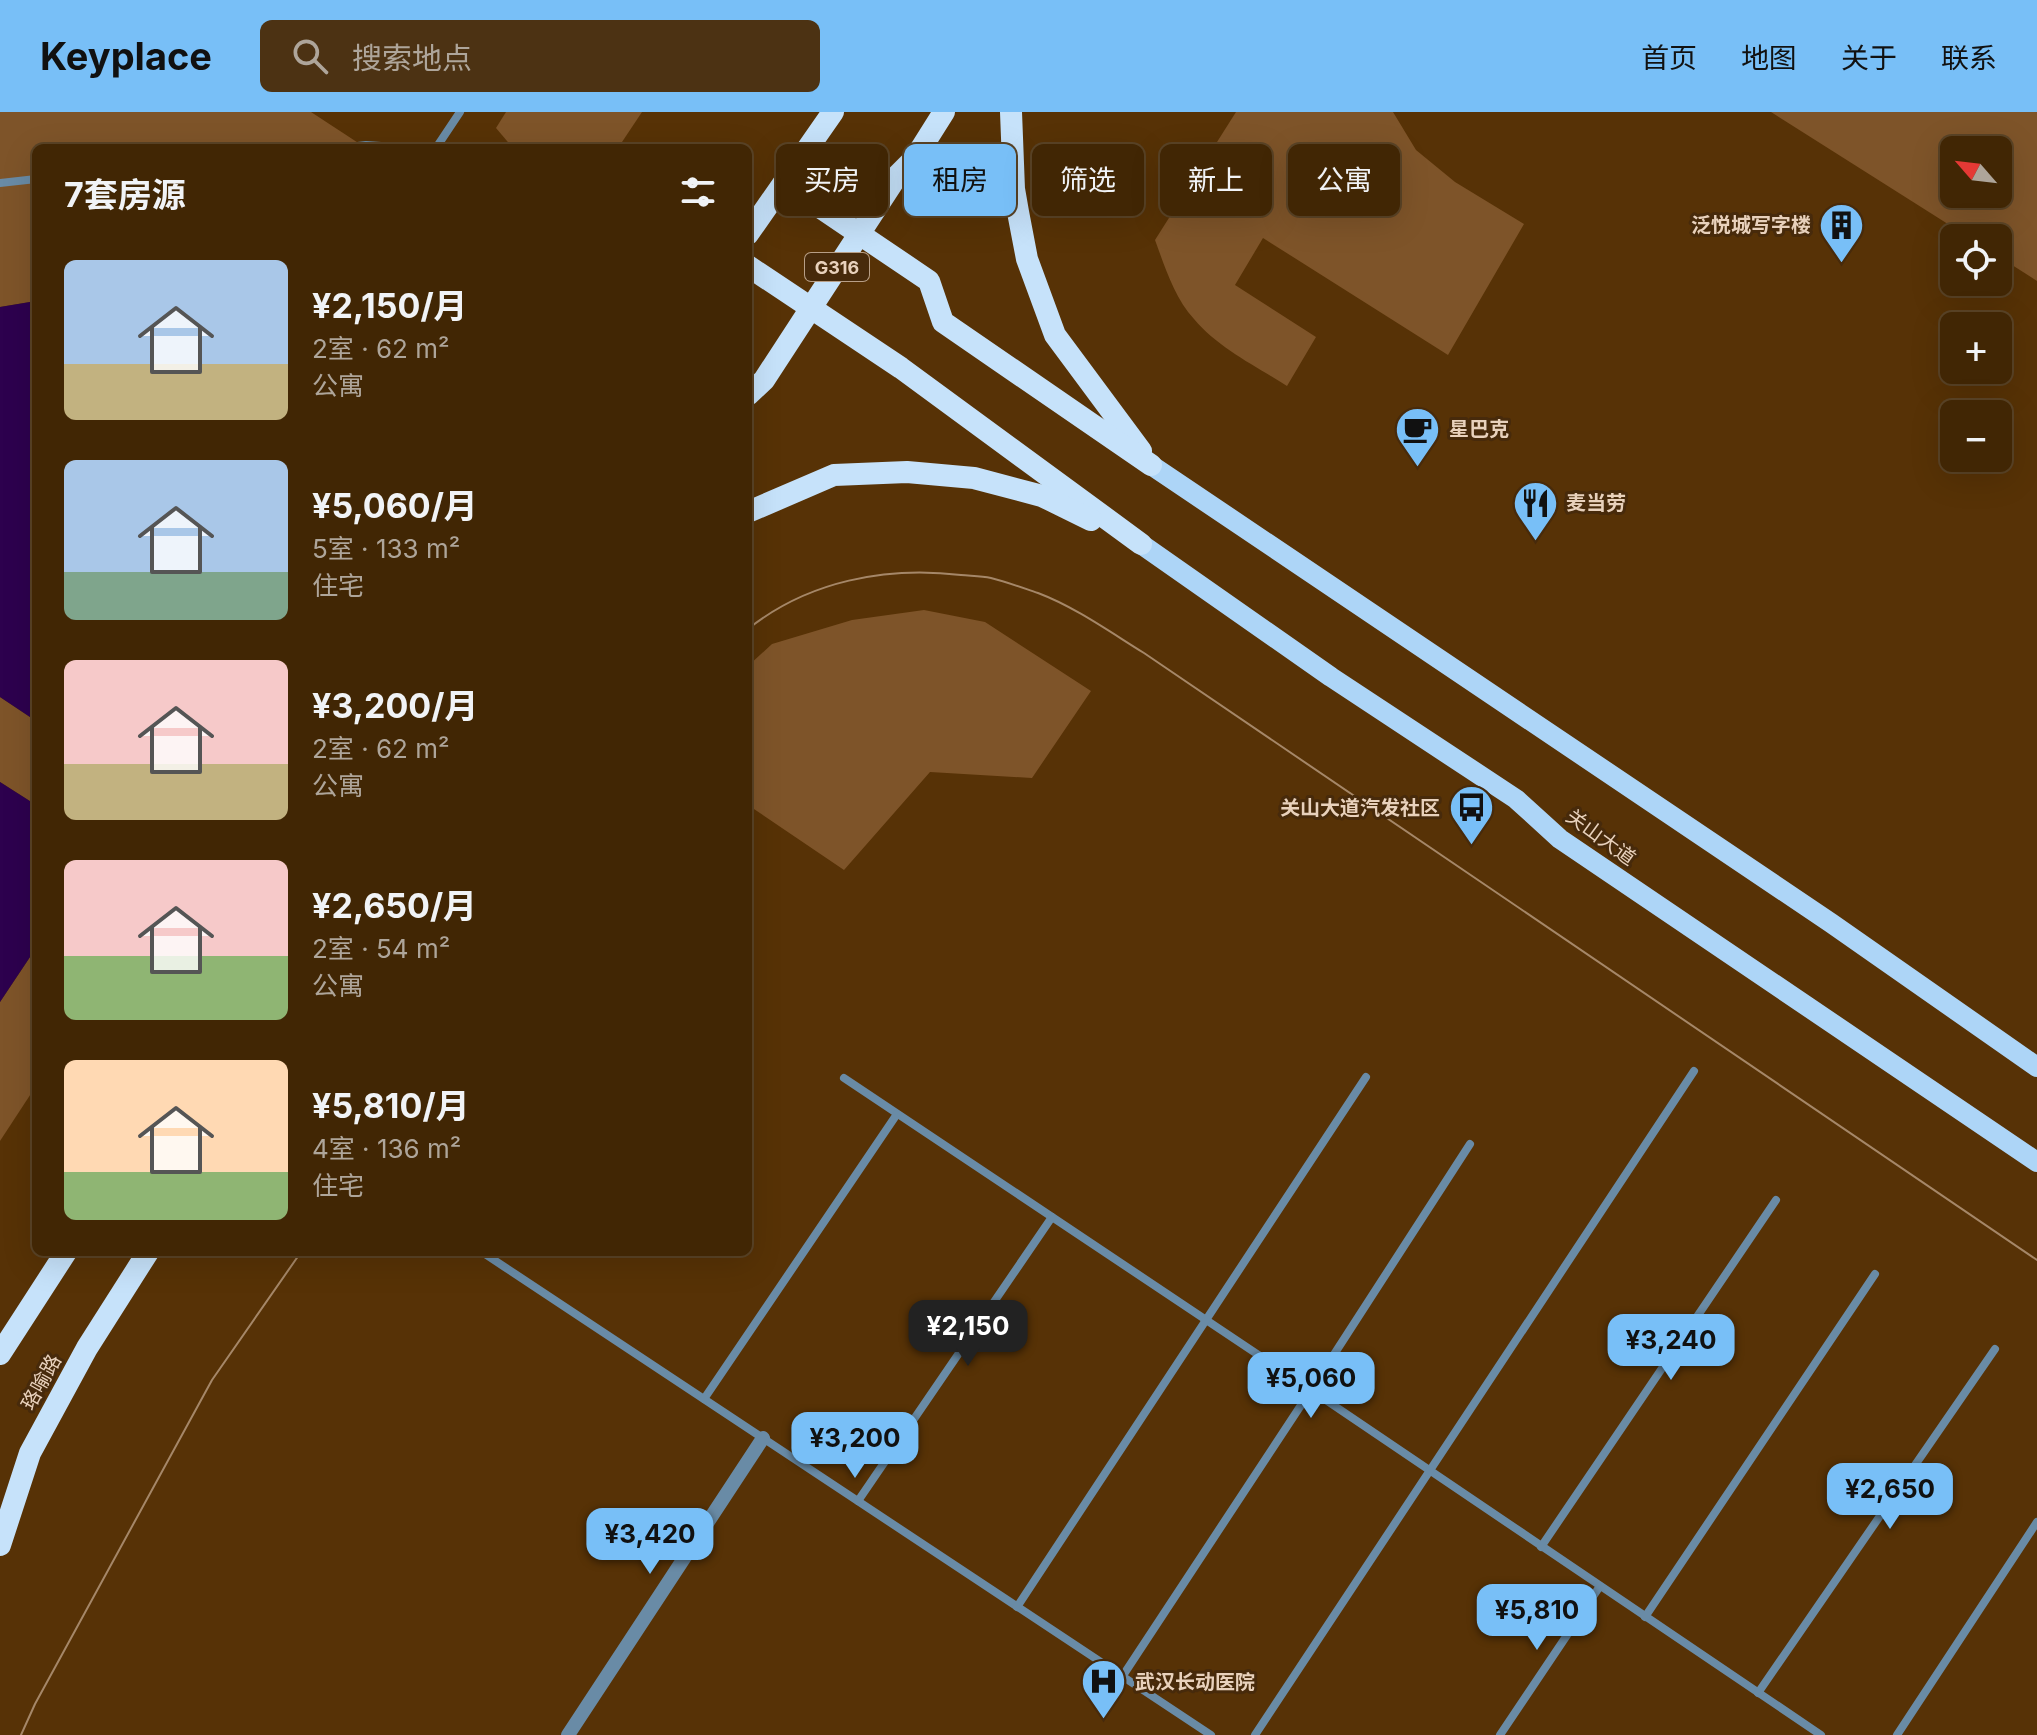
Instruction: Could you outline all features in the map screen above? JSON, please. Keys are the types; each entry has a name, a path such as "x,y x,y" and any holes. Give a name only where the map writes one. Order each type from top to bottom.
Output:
{"highway":[{"path":"811,144 833,112"},
{"name":"G316","path":"756,387 897,176 915,158 944,112"},
{"path":"1011,112 1014,189 1027,259 1055,335 1151,465"},
{"path":"752,228 776,194"},
{"path":"833,216 929,281 943,322 1151,465"},
{"path":"752,269 901,368 1141,544"},
{"path":"752,510 834,475 920,473 974,478 1042,496 1141,544"},
{"path":"0,1354 63,1256"},
{"name":"珞喻路","path":"0,1545 30,1453 87,1348 145,1256"}],"main road":[{"path":"1151,465 1831,923 2037,1067"},
{"name":"关山大道","path":"1141,544 1331,677 1516,799 1560,839 2037,1162"}],"street":[{"path":"439,144 460,112"},
{"path":"0,183 32,179"},
{"path":"1255,1735 1694,1071"},
{"path":"1017,1607 1366,1077"},
{"path":"844,1078 1821,1735"},
{"path":"704,1399 897,1114"},
{"path":"1122,1677 1470,1144"},
{"path":"1541,1547 1776,1200"},
{"path":"858,1501 1052,1217"},
{"path":"488,1256 1211,1735"},
{"path":"1645,1617 1875,1274"},
{"path":"1758,1693 1995,1349"},
{"path":"568,1735 763,1438"},
{"path":"1897,1735 2037,1522"},
{"path":"1500,1735 1600,1586"}],"shaded area":[{"path":"0,112 311,112 360,144 32,144 32,302 0,307"},
{"path":"506,112 642,112 621,144 510,144 496,128"},
{"path":"1236,112 1393,112 1416,150 1455,182 1524,224 1448,355 1263,238 1235,285 1316,337 1287,386 1226,348 1194,319 1166,271 1155,240 1170,216 1272,216 1272,144 1216,144"},
{"path":"1771,112 2037,112 2037,281 2012,265 2012,224 1948,224"},
{"path":"32,302 32,718 0,697 0,307"},
{"path":"924,610 985,622 1091,691 1032,778 930,772 844,870 752,808 752,662 772,644 852,620"},
{"path":"0,697 32,718 32,802 0,782"},
{"path":"0,782 32,802 32,954 0,1002"},
{"path":"32,954 32,1092 0,1141 0,1002"}],"tram line":[{"path":"752,626 796,599 822,588 876,575 905,573 991,578 1065,605 1144,653 2037,1260"},
{"path":"21,1735 212,1380 298,1256"}],"place":[{"name":"泛悦城写字楼","path":"1842,264"},
{"name":"星巴克","path":"1418,468"},
{"name":"麦当劳","path":"1535,542"},
{"name":"关山大道汽发社区","path":"1471,847"},
{"name":"武汉长动医院","path":"1104,1721"}]}
